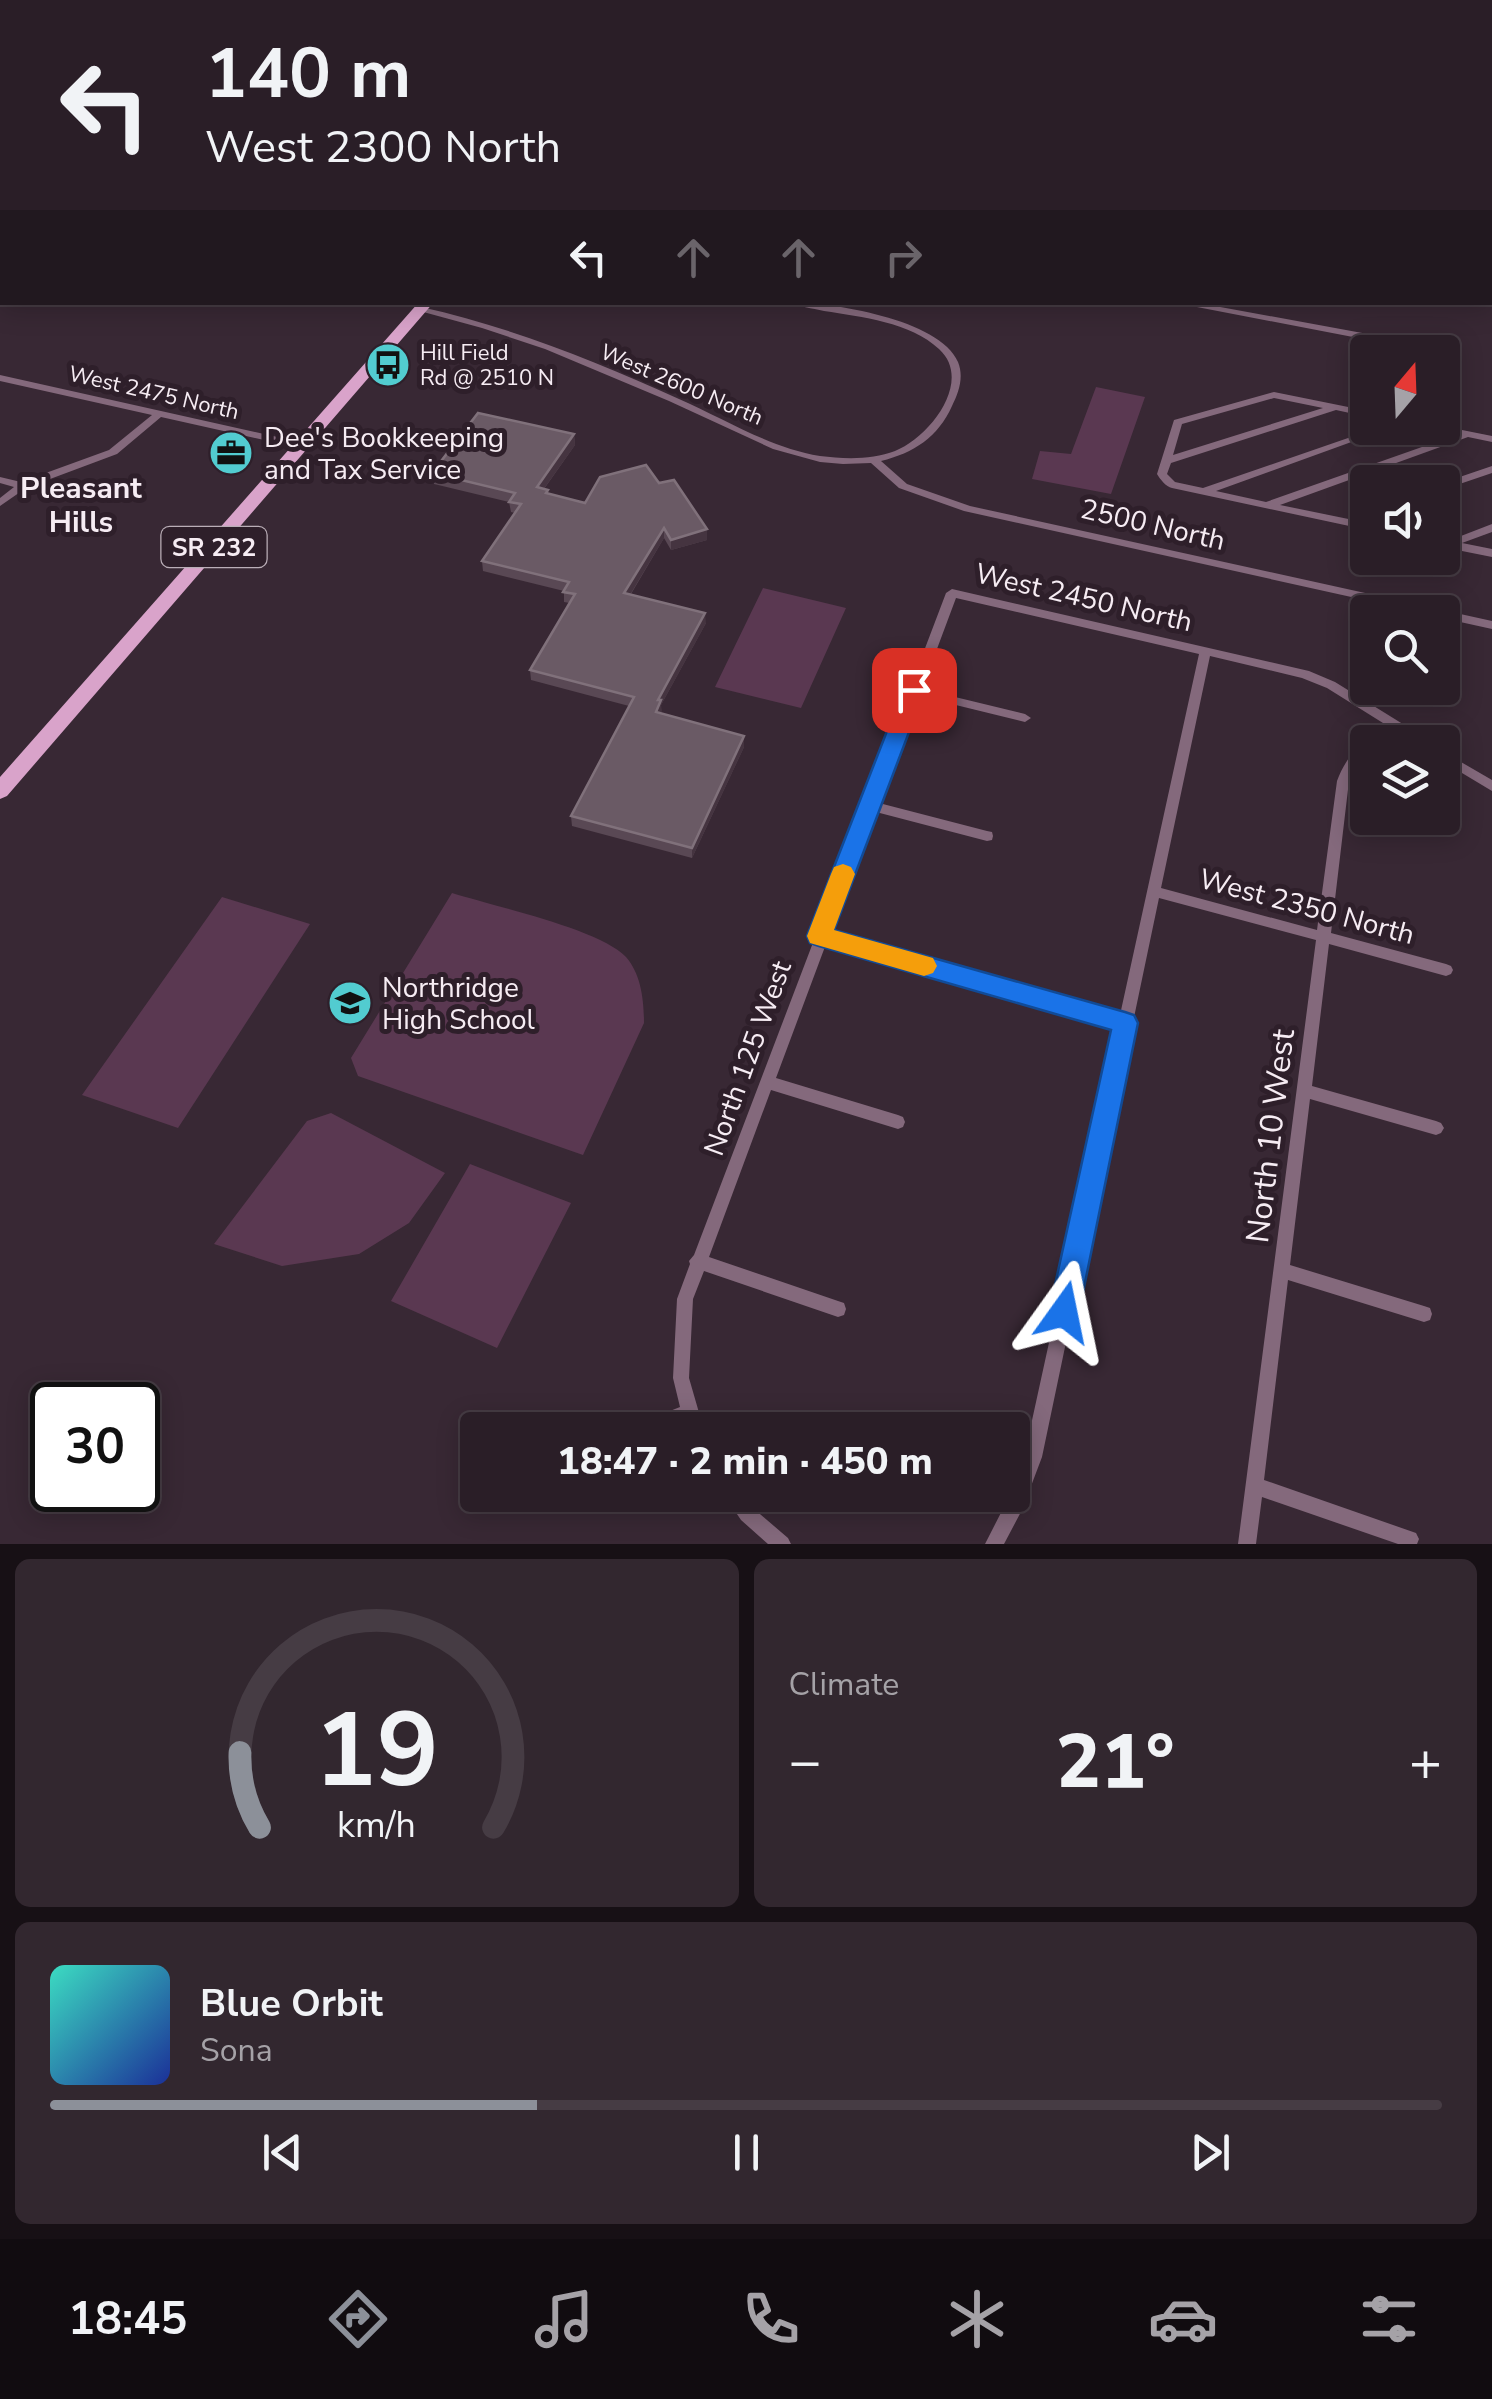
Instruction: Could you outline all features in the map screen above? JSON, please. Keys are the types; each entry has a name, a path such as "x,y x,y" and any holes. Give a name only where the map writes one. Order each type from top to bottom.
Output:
{"main road":[{"name":"SR 232","path":"0,791 424,306"}],"street":[{"path":"806,305 894,324 941,345 958,370 949,404 932,436 910,449 874,460"},
{"path":"1192,305 1357,335"},
{"name":"West 2600 North","path":"424,306 486,324 670,398 785,451 816,458 874,460"},
{"name":"West 2475 North","path":"0,378 300,445"},
{"path":"1350,410 1274,395 1178,422 1162,474 1172,485 1350,523"},
{"path":"1166,462 1336,407"},
{"path":"0,503 22,486 113,452 159,414"},
{"path":"1460,432 1492,439"},
{"path":"1267,506 1468,434"},
{"path":"1203,492 1350,440"},
{"name":"2500 North","path":"874,460 903,486 968,509 1357,595"},
{"path":"1460,481 1492,469"},
{"path":"0,480 22,486"},
{"path":"1346,522 1350,521"},
{"path":"1460,538 1492,528"},
{"path":"1460,546 1492,553"},
{"name":"West 2450 North","path":"952,592 1305,674 1331,685 1394,725"},
{"name":"North 125 West","path":"690,1412 681,1378 680,1330 685,1298 952,592"},
{"path":"1460,618 1492,626"},
{"name":"West 2450 North","path":"994,1544 1016,1504 1033,1457 1206,651"},
{"path":"914,690 1025,718"},
{"name":"North 10 West","path":"1248,1544 1343,781 1350,762"},
{"path":"1460,766 1492,786"},
{"path":"869,805 987,836"},
{"name":"West 2350 North","path":"1154,891 1446,970"},
{"path":"819,936 1125,1023"},
{"path":"766,1082 898,1122"},
{"path":"1303,1090 1436,1128"},
{"path":"697,1261 838,1310"},
{"path":"1281,1270 1424,1314"},
{"path":"1255,1486 1410,1539"},
{"path":"746,1512 782,1544"}],"shaded area":[{"path":"1096,387 1145,397 1111,494 1032,479 1040,451 1071,454"},
{"path":"763,588 846,608 801,708 715,687"},
{"path":"452,893 594,937 626,957 635,971 644,1023 583,1155 358,1076 351,1058"},
{"path":"222,897 310,924 178,1128 82,1095"},
{"path":"331,1113 445,1173 409,1223 359,1254 282,1266 214,1244 307,1121"},
{"path":"470,1164 571,1203 497,1348 391,1301"}],"building":[{"path":"478,413 574,434 537,487 548,490 546,493 585,503 600,477 646,465 659,483 674,480 707,529 671,540 664,528 624,593 705,613 658,700 656,712 744,736 692,848 571,816 634,697 530,670 575,594 563,592 569,582 482,561 521,504 509,502 515,493 432,473"}],"slow traffic":[{"path":"843,874 819,936 924,966"}],"place":[{"name":"Hill Field Rd @ 2510 N","path":"388,365"},
{"name":"Dee's Bookkeeping and Tax Service","path":"231,453"},
{"name":"Northridge High School","path":"350,1003"}],"district":[{"name":"Pleasant Hills","path":"81,505"}],"route":[{"path":"914,690 819,936 1125,1023 1064,1312"}]}
